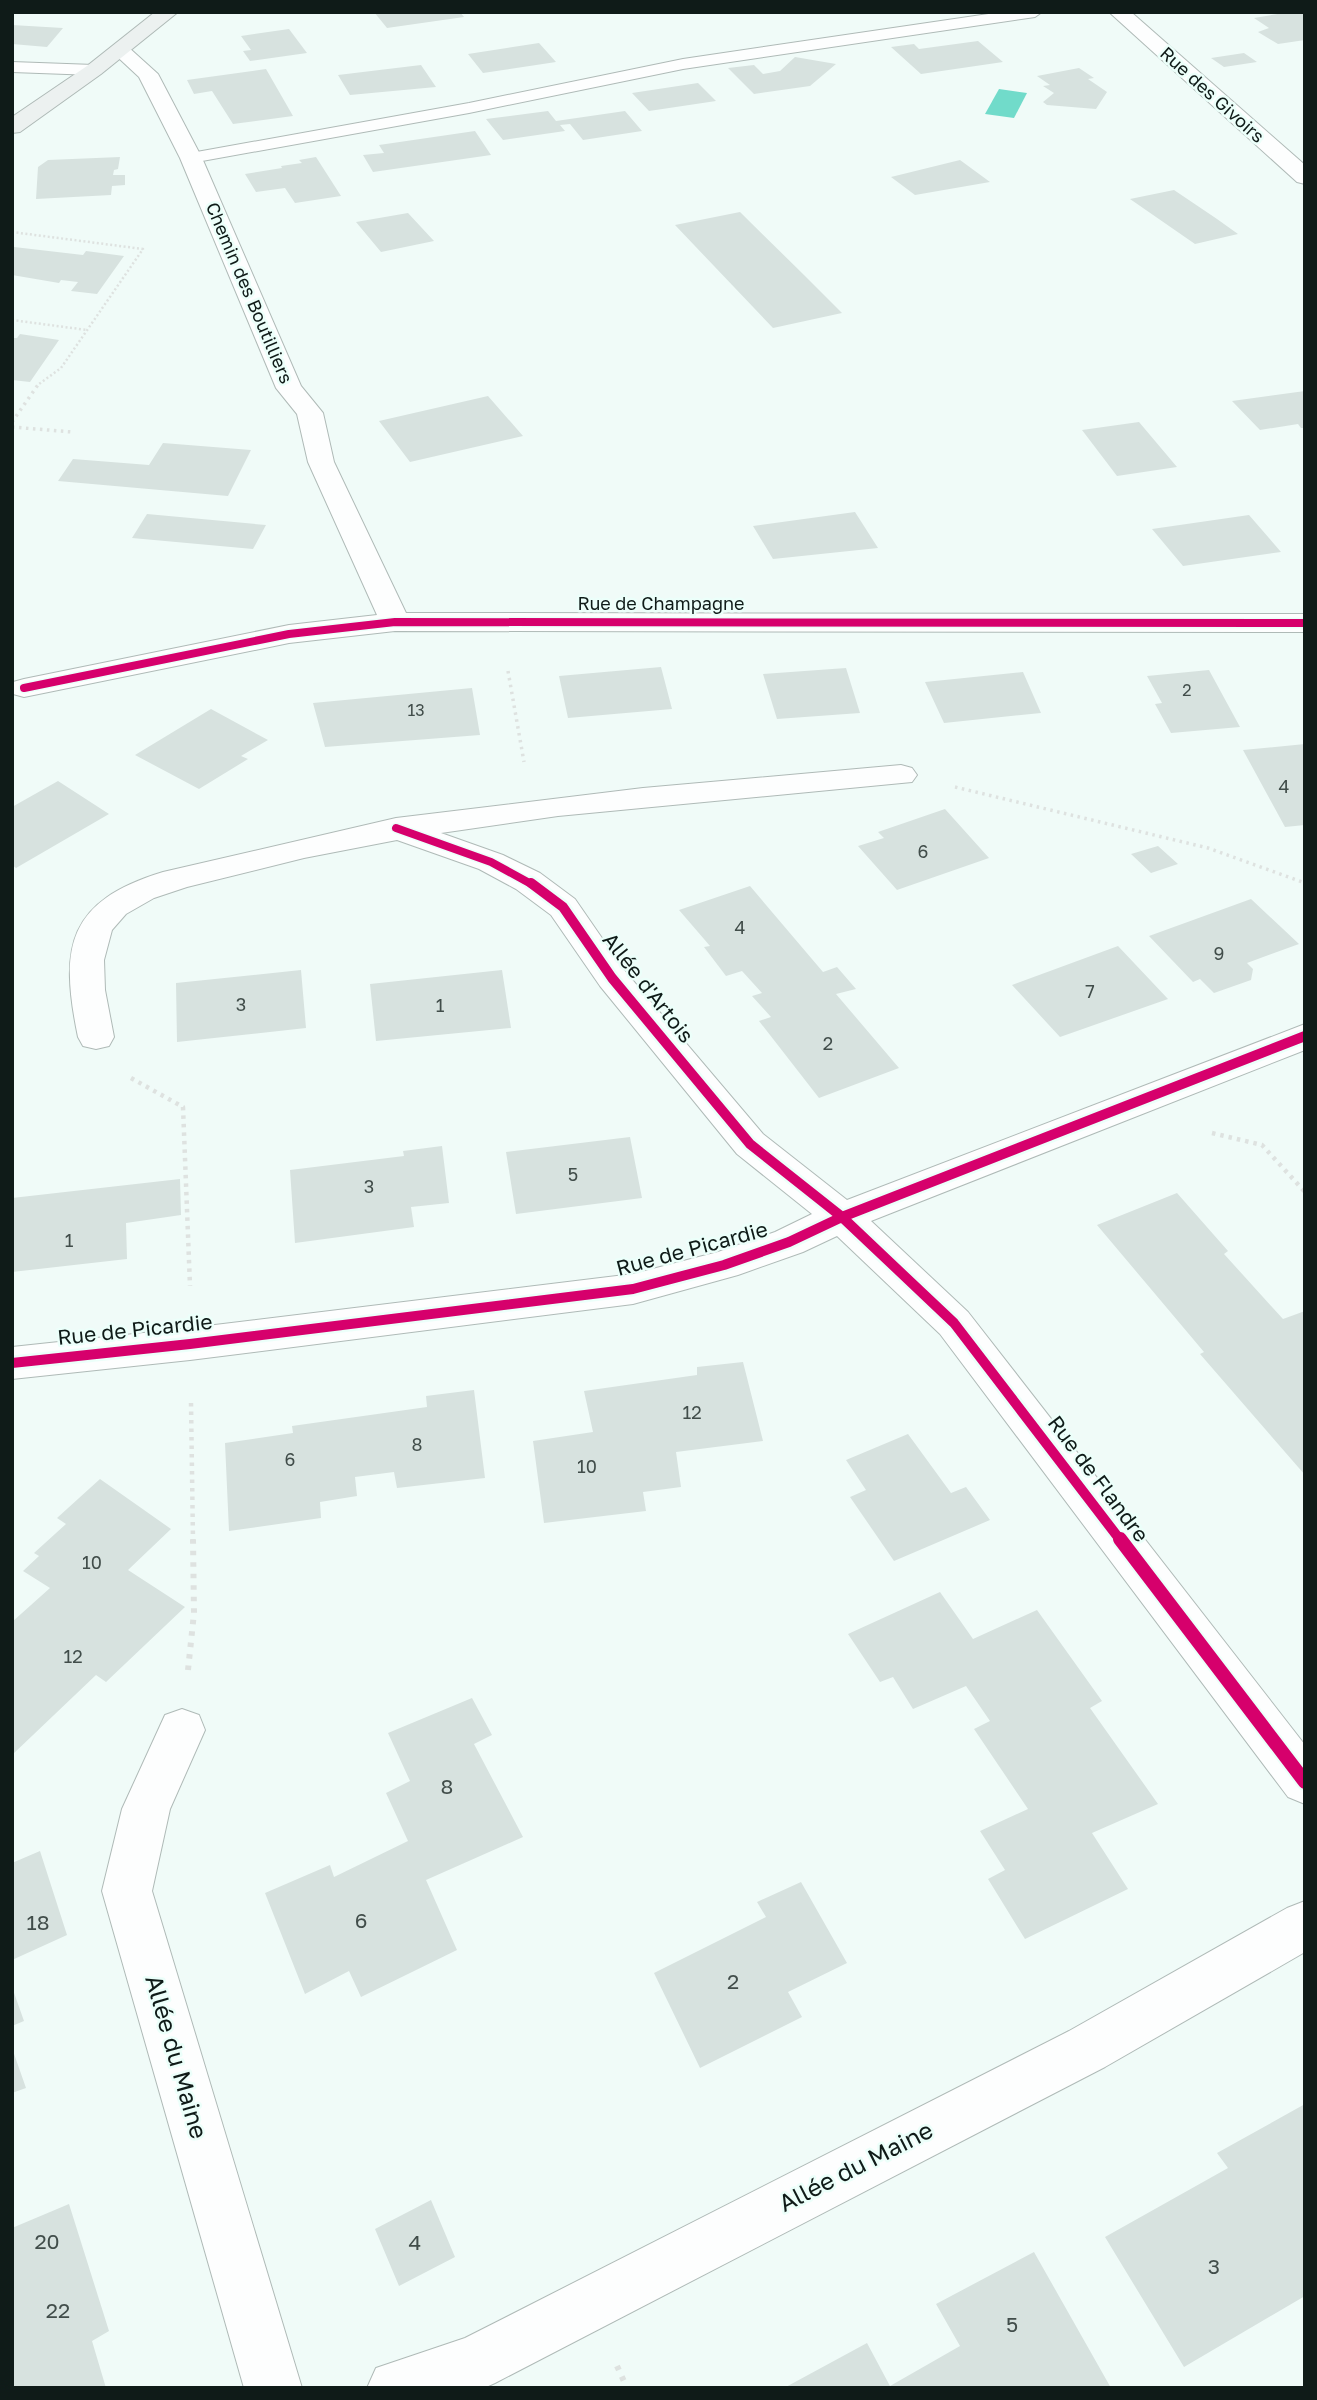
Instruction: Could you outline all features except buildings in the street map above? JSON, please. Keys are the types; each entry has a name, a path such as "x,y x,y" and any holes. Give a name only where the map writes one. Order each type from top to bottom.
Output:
{"main road":[{"path":"12,127 94,70 169,12"}],"street":[{"name":"Rue des Givoirs","path":"1119,12 1305,177"},
{"name":"Chemin des Boutilliers","path":"120,50 148,74 191,158 289,388 310,413 321,463 395,622"},
{"name":"Rue de Champagne","path":"16,688 289,634 395,622 1305,623"},
{"path":"96,1037 83,982 90,942 105,915 130,897 170,881 290,849 396,828 531,808 901,775"},
{"name":"Allée d'Artois","path":"396,828 491,862 528,881 563,907 612,978 750,1144 842,1217"},
{"name":"Rue de Picardie","path":"12,1363 190,1344 632,1289 724,1265 789,1242 842,1217 1305,1036"},
{"name":"Rue de Flandre","path":"842,1217 954,1323 1305,1782"},
{"name":"Allée du Maine","path":"181,1730 146,1809 127,1891 273,2388"},
{"name":"Allée du Maine","path":"397,2388 475,2364 1087,2049 1305,1925"}],"lane":[{"path":"191,158 683,64 1035,12"},
{"path":"12,67 94,70"}],"path":[{"path":"12,232 143,249 61,368 41,381 12,425 72,432"},
{"path":"12,320 87,330"},
{"path":"506,658 531,808"},
{"path":"901,775 1208,848 1305,883"},
{"path":"96,1037 111,1067 183,1107 191,1298"},
{"path":"1204,1130 1262,1145 1305,1192"},
{"path":"181,1730 194,1613 191,1397"}],"shaded area":[{"path":"999,89 1027,93 1014,118 985,114"}],"cycle path":[{"path":"24,688 289,634 395,622 1305,623"},
{"path":"396,828 491,862 528,881 563,907 612,978 750,1144 842,1217 954,1323 1305,1782"},
{"path":"12,1363 190,1344 633,1289 724,1265 789,1242 842,1217 1305,1036"}]}
